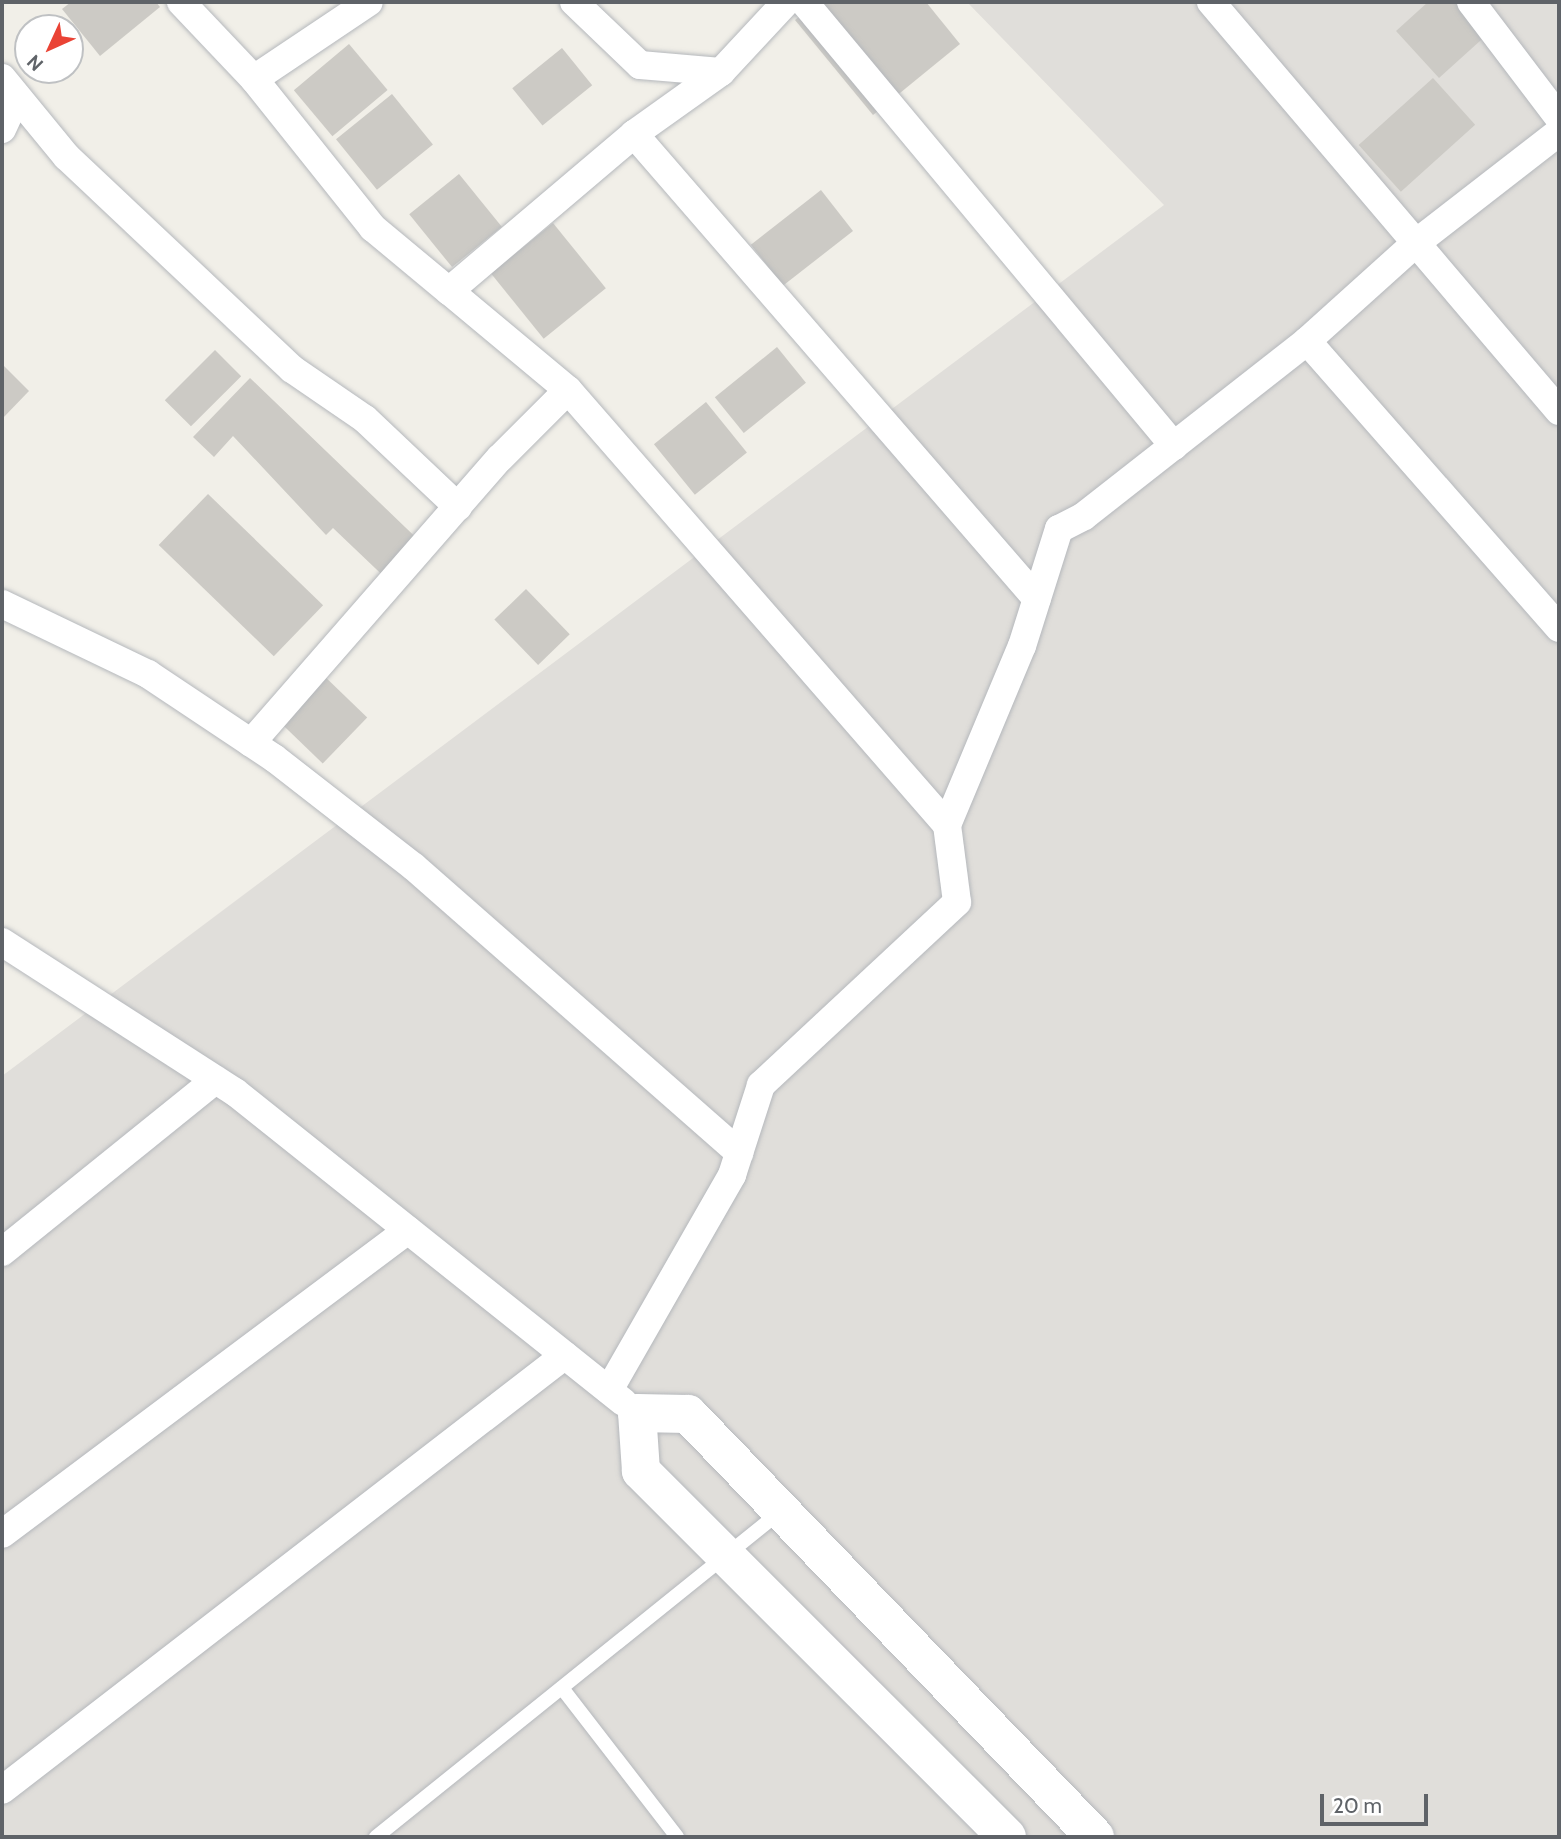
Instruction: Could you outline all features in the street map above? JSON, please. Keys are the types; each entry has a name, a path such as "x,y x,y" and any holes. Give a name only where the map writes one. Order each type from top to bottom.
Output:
{"street":[{"path":"181,2 254,79 373,228 568,390 947,825"},
{"path":"254,79 369,2"},
{"path":"574,2 640,65 721,72"},
{"path":"449,291 634,134 721,72 786,2"},
{"path":"804,2 1174,446"},
{"path":"1211,2 1559,411"},
{"path":"1471,2 1559,118"},
{"path":"2,129 9,88"},
{"path":"9,88 67,158 292,369 365,419 458,507"},
{"path":"1007,1837 729,1554 641,1471 623,1401 657,1314 739,1153 761,1085 957,902 947,825 1037,599 1059,529 1084,516 1307,341 1416,243 1559,132"},
{"path":"634,134 1037,599"},
{"path":"1307,341 1559,628"},
{"path":"251,743 458,507 568,390"},
{"path":"2,604 148,674 251,743 414,866 739,1153"},
{"path":"2,942 215,1080 623,1401 688,1414 1095,1837"},
{"path":"2,1252 215,1080"},
{"path":"2,1534 408,1230"},
{"path":"2,1790 565,1355"}],"lane":[{"path":"376,1837 781,1511"},
{"path":"562,1688 677,1837"}],"shaded area":[{"path":"967,2 1559,2 1559,1837 2,1837 2,1076 1164,205"}],"building":[{"path":"71,2 156,2 160,7 100,56 84,36 84,14 66,14 62,9"},
{"path":"817,2 926,2 960,44 873,115 795,20"},
{"path":"1428,2 1464,2 1491,31 1439,78 1396,31"},
{"path":"349,44 388,90 332,136 294,90"},
{"path":"562,48 592,85 542,126 512,88"},
{"path":"1433,78 1475,125 1401,192 1359,145"},
{"path":"392,94 433,145 377,190 336,139"},
{"path":"459,174 502,227 452,267 409,214"},
{"path":"821,190 853,231 783,286 751,245"},
{"path":"553,223 606,288 544,339 491,273"},
{"path":"777,347 806,383 744,433 715,397"},
{"path":"215,350 241,376 191,426 165,400"},
{"path":"2,364 29,391 2,419"},
{"path":"250,378 431,552 396,588 333,528 326,535 233,436 214,457 193,437"},
{"path":"706,402 747,453 695,495 654,444"},
{"path":"208,494 323,605 274,656 159,545"},
{"path":"526,589 570,634 538,665 494,620"},
{"path":"319,671 367,718 323,764 275,717"}]}
